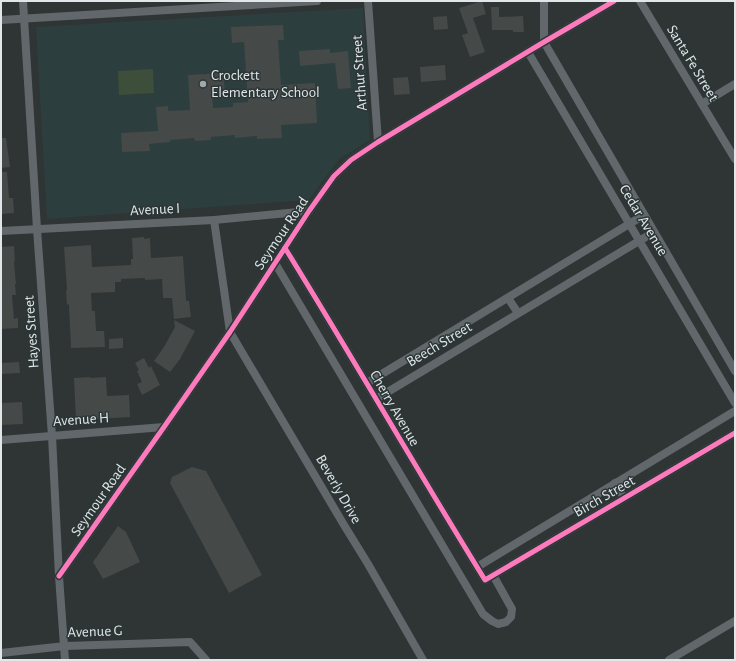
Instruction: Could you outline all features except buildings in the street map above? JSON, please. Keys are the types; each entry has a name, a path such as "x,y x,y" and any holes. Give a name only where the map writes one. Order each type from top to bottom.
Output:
{"street":[{"name":"Hayes Street","path":"23,1 52,436 59,576 66,660"},
{"path":"1,20 197,5 317,1"},
{"name":"Arthur Street","path":"368,1 378,142"},
{"path":"544,1 544,42"},
{"name":"Seymour Road","path":"59,576 230,332 309,211 334,176 351,160 378,142 614,1"},
{"name":"Santa Fe Street","path":"640,1 735,159"},
{"name":"Cedar Avenue","path":"544,42 735,372"},
{"name":"Cedar Avenue","path":"528,52 735,403"},
{"path":"702,104 735,84"},
{"name":"Avenue I","path":"1,231 214,220 309,211"},
{"name":"Beech Street","path":"367,383 644,215"},
{"path":"214,220 230,332"},
{"name":"Beech Street","path":"376,399 654,232"},
{"name":"Cherry Avenue","path":"286,248 485,580"},
{"name":"Cherry Avenue","path":"275,263 483,614 498,624 506,622 511,617 512,609 493,575"},
{"path":"508,298 518,313"},
{"name":"Beverly Drive","path":"230,332 368,564 423,660"},
{"name":"Birch Street","path":"477,567 735,411"},
{"name":"Avenue H","path":"1,440 164,427"},
{"name":"Birch Street","path":"485,580 735,433"},
{"name":"Birch Street","path":"615,483 624,498"},
{"path":"669,660 735,621"},
{"name":"Avenue G","path":"1,653 65,646 190,642 206,660"}],"shaded area":[{"name":"Crockett Elementary School","path":"363,8 370,140 339,159 309,200 47,219 36,27"}],"green space":[{"path":"153,69 154,93 119,95 118,71"}],"cycle path":[{"path":"59,576 230,332 309,211 334,176 351,160 378,142 614,1"},
{"path":"285,248 485,580 735,433"}],"place":[{"name":"Crockett Elementary School","path":"203,84"}]}
